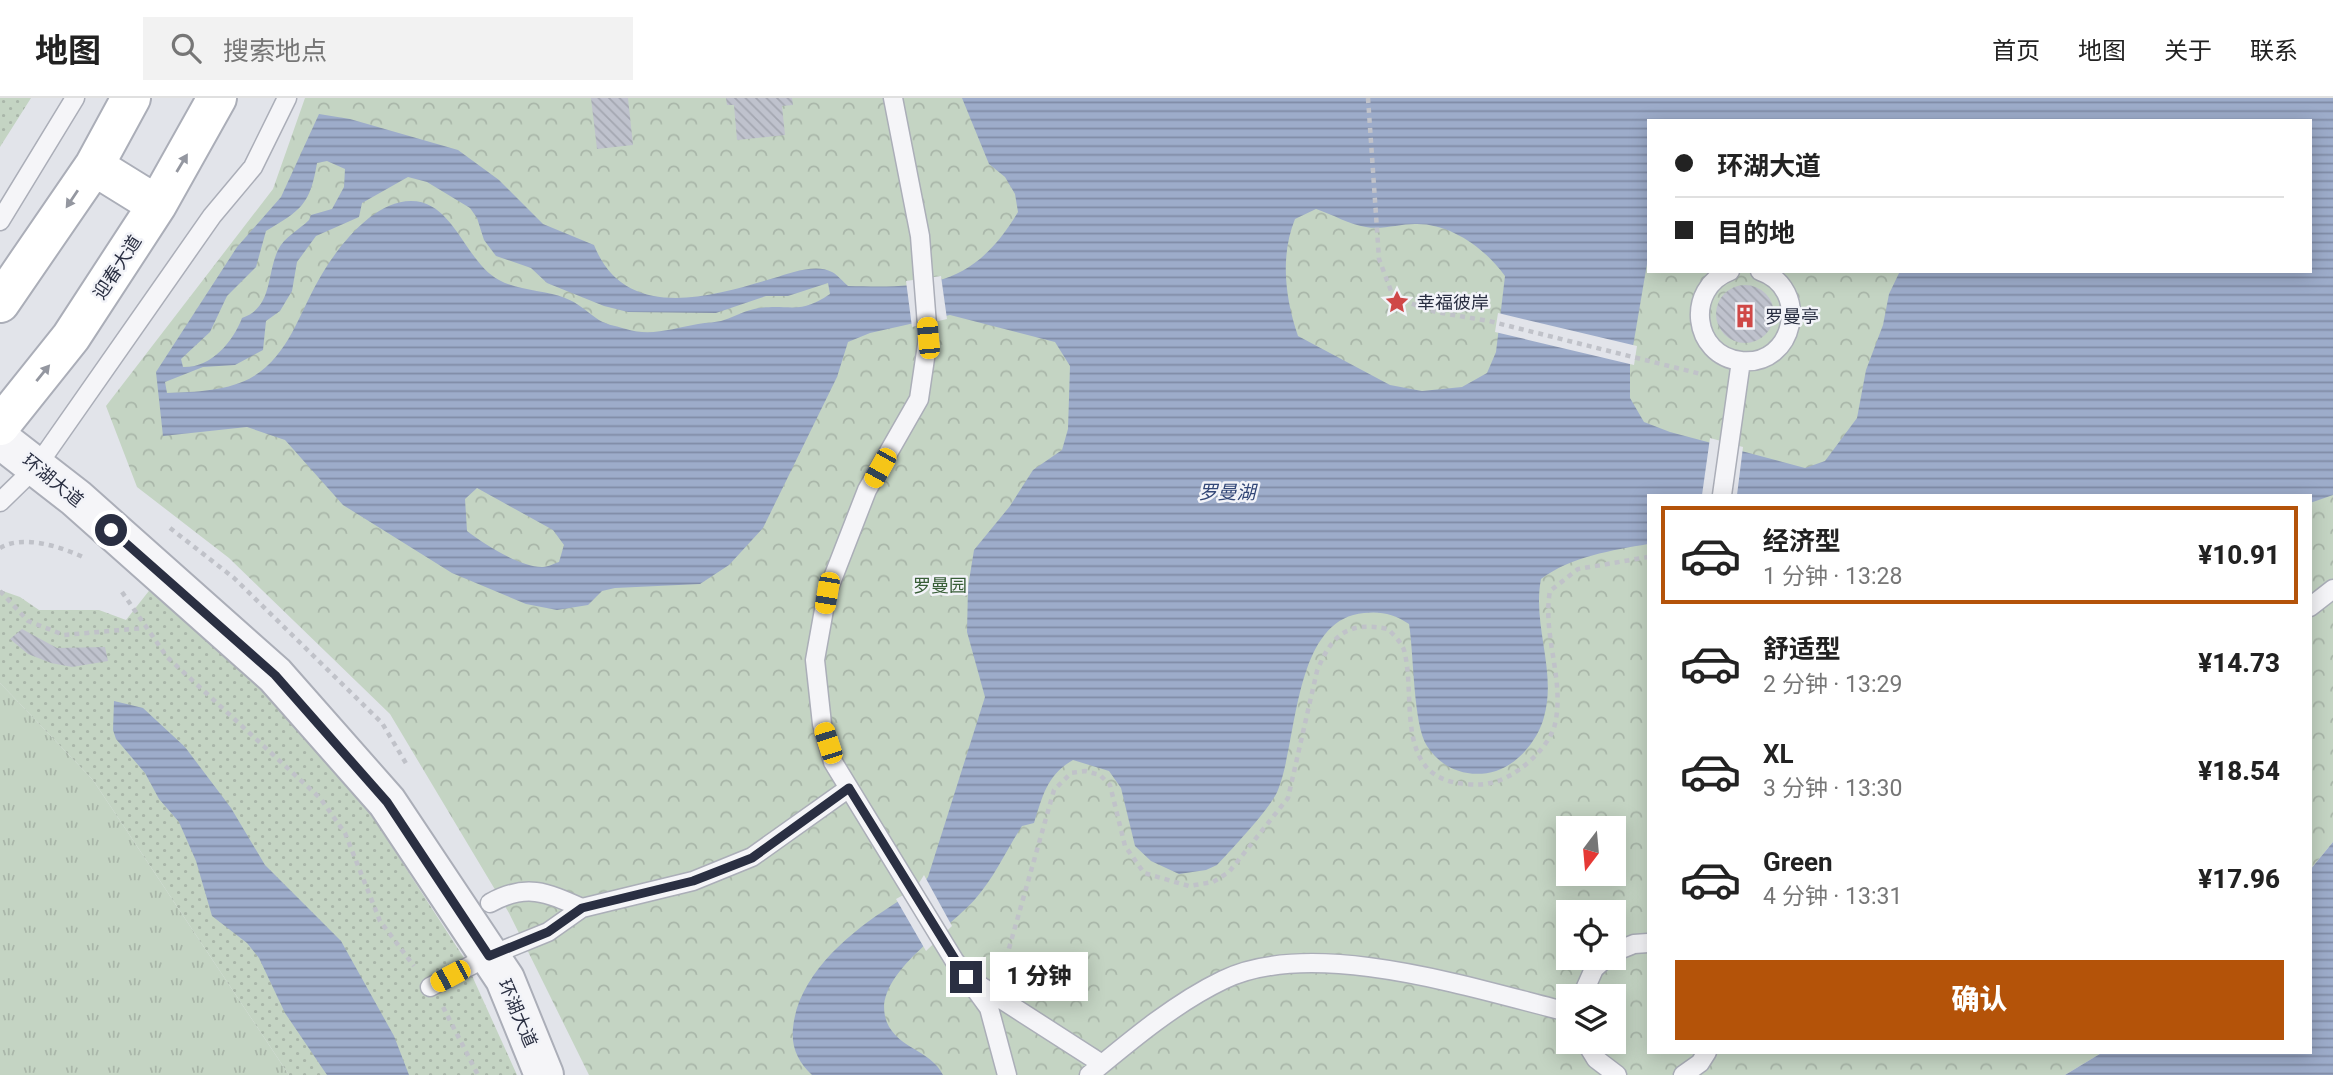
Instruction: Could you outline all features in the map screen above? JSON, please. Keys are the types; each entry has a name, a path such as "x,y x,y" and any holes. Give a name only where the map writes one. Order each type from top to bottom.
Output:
{"main road":[{"path":"0,303 94,166 131,98"},
{"name":"迎春大道","path":"0,426 71,337 157,205 217,98"},
{"path":"94,166 157,205"}],"street":[{"name":"环湖大道","path":"0,439 37,466 275,675 387,802 505,979 544,1075"}],"lane":[{"path":"0,221 75,98"},
{"path":"0,502 37,466 212,216 253,167 287,98"},
{"path":"893,98 920,236 928,338 919,399 867,490 827,593 815,660 822,724 833,762 954,960 989,1008 1007,1075"},
{"path":"1727,273 1711,284 1703,296 1700,325 1715,350 1741,361 1758,360 1772,354 1784,342 1791,328 1792,312 1788,296 1779,283 1763,273"},
{"path":"1722,494 1741,361"},
{"path":"2312,605 2333,589"},
{"path":"430,987 489,956 548,932 582,908 693,881 752,858 849,788"},
{"path":"490,903 512,891 548,893 582,908"},
{"path":"1626,947 1647,943"},
{"path":"966,977 1096,1069 1159,1020 1225,979 1275,965 1317,963 1362,967 1454,984 1556,1009"},
{"path":"1593,1054 1617,1075"},
{"path":"1683,1075 1700,1063 1706,1054"}],"path":[{"path":"1368,98 1380,259 1391,290 1410,303 1436,312 1489,321 1739,384"},
{"path":"0,548 12,541 43,545 83,557 94,565"},
{"path":"966,977 992,972 1006,959 1051,800 1062,779 1071,773 1085,771 1100,775 1110,785 1125,846 1144,873 1189,886 1213,882 1229,872 1288,798 1317,671 1325,652 1354,626 1367,625 1388,629 1404,650 1411,739 1430,771 1454,783 1485,786 1505,779 1522,768 1544,745 1555,726 1558,697 1550,632 1550,591 1578,569 1647,557"},
{"path":"116,581 144,628 167,657 320,799 345,833 380,921 430,987 478,1075"},
{"path":"0,591 28,621 64,635 144,628"}],"green space":[{"path":"0,98 31,98 0,147"},
{"name":"罗曼园","path":"305,98 2333,98 2333,842 2312,868 2312,494 1647,494 1647,1054 2100,1054 2065,1075 589,1075 509,913 390,714 229,558 137,487 106,406 273,189"},
{"path":"152,587 300,722 376,822 464,958 517,1075 289,1075 93,780 0,683 0,590 20,597 39,610 99,610 126,620"},
{"path":"0,683 93,780 289,1075 0,1075"}],"water":[{"name":"罗曼湖","path":"962,98 2333,98 2333,495 2312,502 2312,494 1647,494 1647,544 1578,560 1541,579 1539,596 1548,682 1547,700 1537,734 1526,750 1512,763 1496,771 1476,774 1457,770 1440,761 1422,736 1409,624 1376,612 1341,620 1323,636 1311,659 1295,714 1285,769 1274,798 1217,865 1206,870 1179,874 1151,861 1135,846 1121,788 1109,771 1073,760 1052,779 1043,795 1034,823 1022,826 983,890 965,910 917,952 891,984 885,1000 885,1016 889,1027 903,1042 930,1059 943,1075 812,1075 799,1059 793,1042 797,1009 805,990 815,973 843,942 915,890 928,877 985,697 967,632 968,587 974,550 1010,506 1033,470 1062,450 1068,429 1070,366 1055,342 950,315 870,333 848,342 837,377 763,528 729,565 700,584 615,588 602,591 588,605 557,610 526,604 452,573 343,505 285,440 247,427 163,436 156,372 237,247 281,197 319,114 350,119 458,150 499,180 543,224 594,245 608,270 626,286 648,295 672,298 724,292 818,268 832,272 848,286 902,286 946,278 966,269 984,255 1001,237 1018,212 1015,194 1005,177 989,164","holes":["1647,119 2312,119 2312,273 1899,273 1889,294 1883,325 1866,370 1857,418 1825,461 1805,468 1670,432 1644,422 1630,398 1630,364 1647,264","327,161 345,169 344,187 332,209 311,215 309,220 281,245 274,260 264,299 252,313 242,318 233,336 220,352 203,363 183,367 181,359 210,332 227,296 256,267 266,231 302,205 311,188 317,163","408,177 427,182 470,208 477,218 484,240 496,256 531,268 547,283 604,306 628,312 716,313 766,296 788,296 828,283 830,294 802,307 759,308 718,322 662,331 635,331 602,322 565,298 499,280 477,260 449,221 438,211 426,204 411,201 397,203 369,218 334,255 285,345 266,367 234,385 212,390 167,393 165,382 203,367 235,365 263,350 266,321 280,311 292,291 297,262 316,236 359,217 362,203","1316,209 1366,227 1428,225 1454,233 1477,247 1505,276 1496,352 1487,373 1462,387 1422,391 1390,385 1298,336 1286,277 1287,248 1295,219","477,488 553,530 564,545 559,562 545,567 524,564 483,542 467,531 465,499"]},
{"path":"114,701 143,708 185,747 231,808 265,865 341,941 394,1036 409,1075 327,1075 285,1013 259,958 247,943 212,916 196,861 179,822 159,799 145,773 116,739 113,730"},
{"path":"2333,842 2333,1075 2065,1075 2100,1054 2312,1054 2312,868"}],"pier":[{"path":"941,276 947,319 912,327 906,281"},
{"path":"1498,313 1637,346 1634,365 1495,332"},
{"path":"1710,438 1743,447 1737,494 1702,494"},
{"path":"924,875 952,926 926,951 896,899 916,888"}],"building":[{"path":"591,98 628,98 633,145 597,149"},
{"path":"726,98 792,98 793,105 782,106 785,135 737,140 734,105 727,105"},
{"name":"罗曼亭","path":"1745,285 1761,290 1769,298 1774,314 1769,330 1761,338 1745,343 1729,338 1721,330 1716,314 1721,298 1729,290"},
{"path":"22,629 57,648 105,647 108,661 72,667 51,663 28,654 10,639"}],"place":[{"name":"幸福彼岸","path":"1397,302"},
{"name":"罗曼亭","path":"1745,316"}],"route":[{"path":"111,530 275,675 387,802 489,956 548,932 582,908 693,881 752,858 849,788 966,977"}]}
